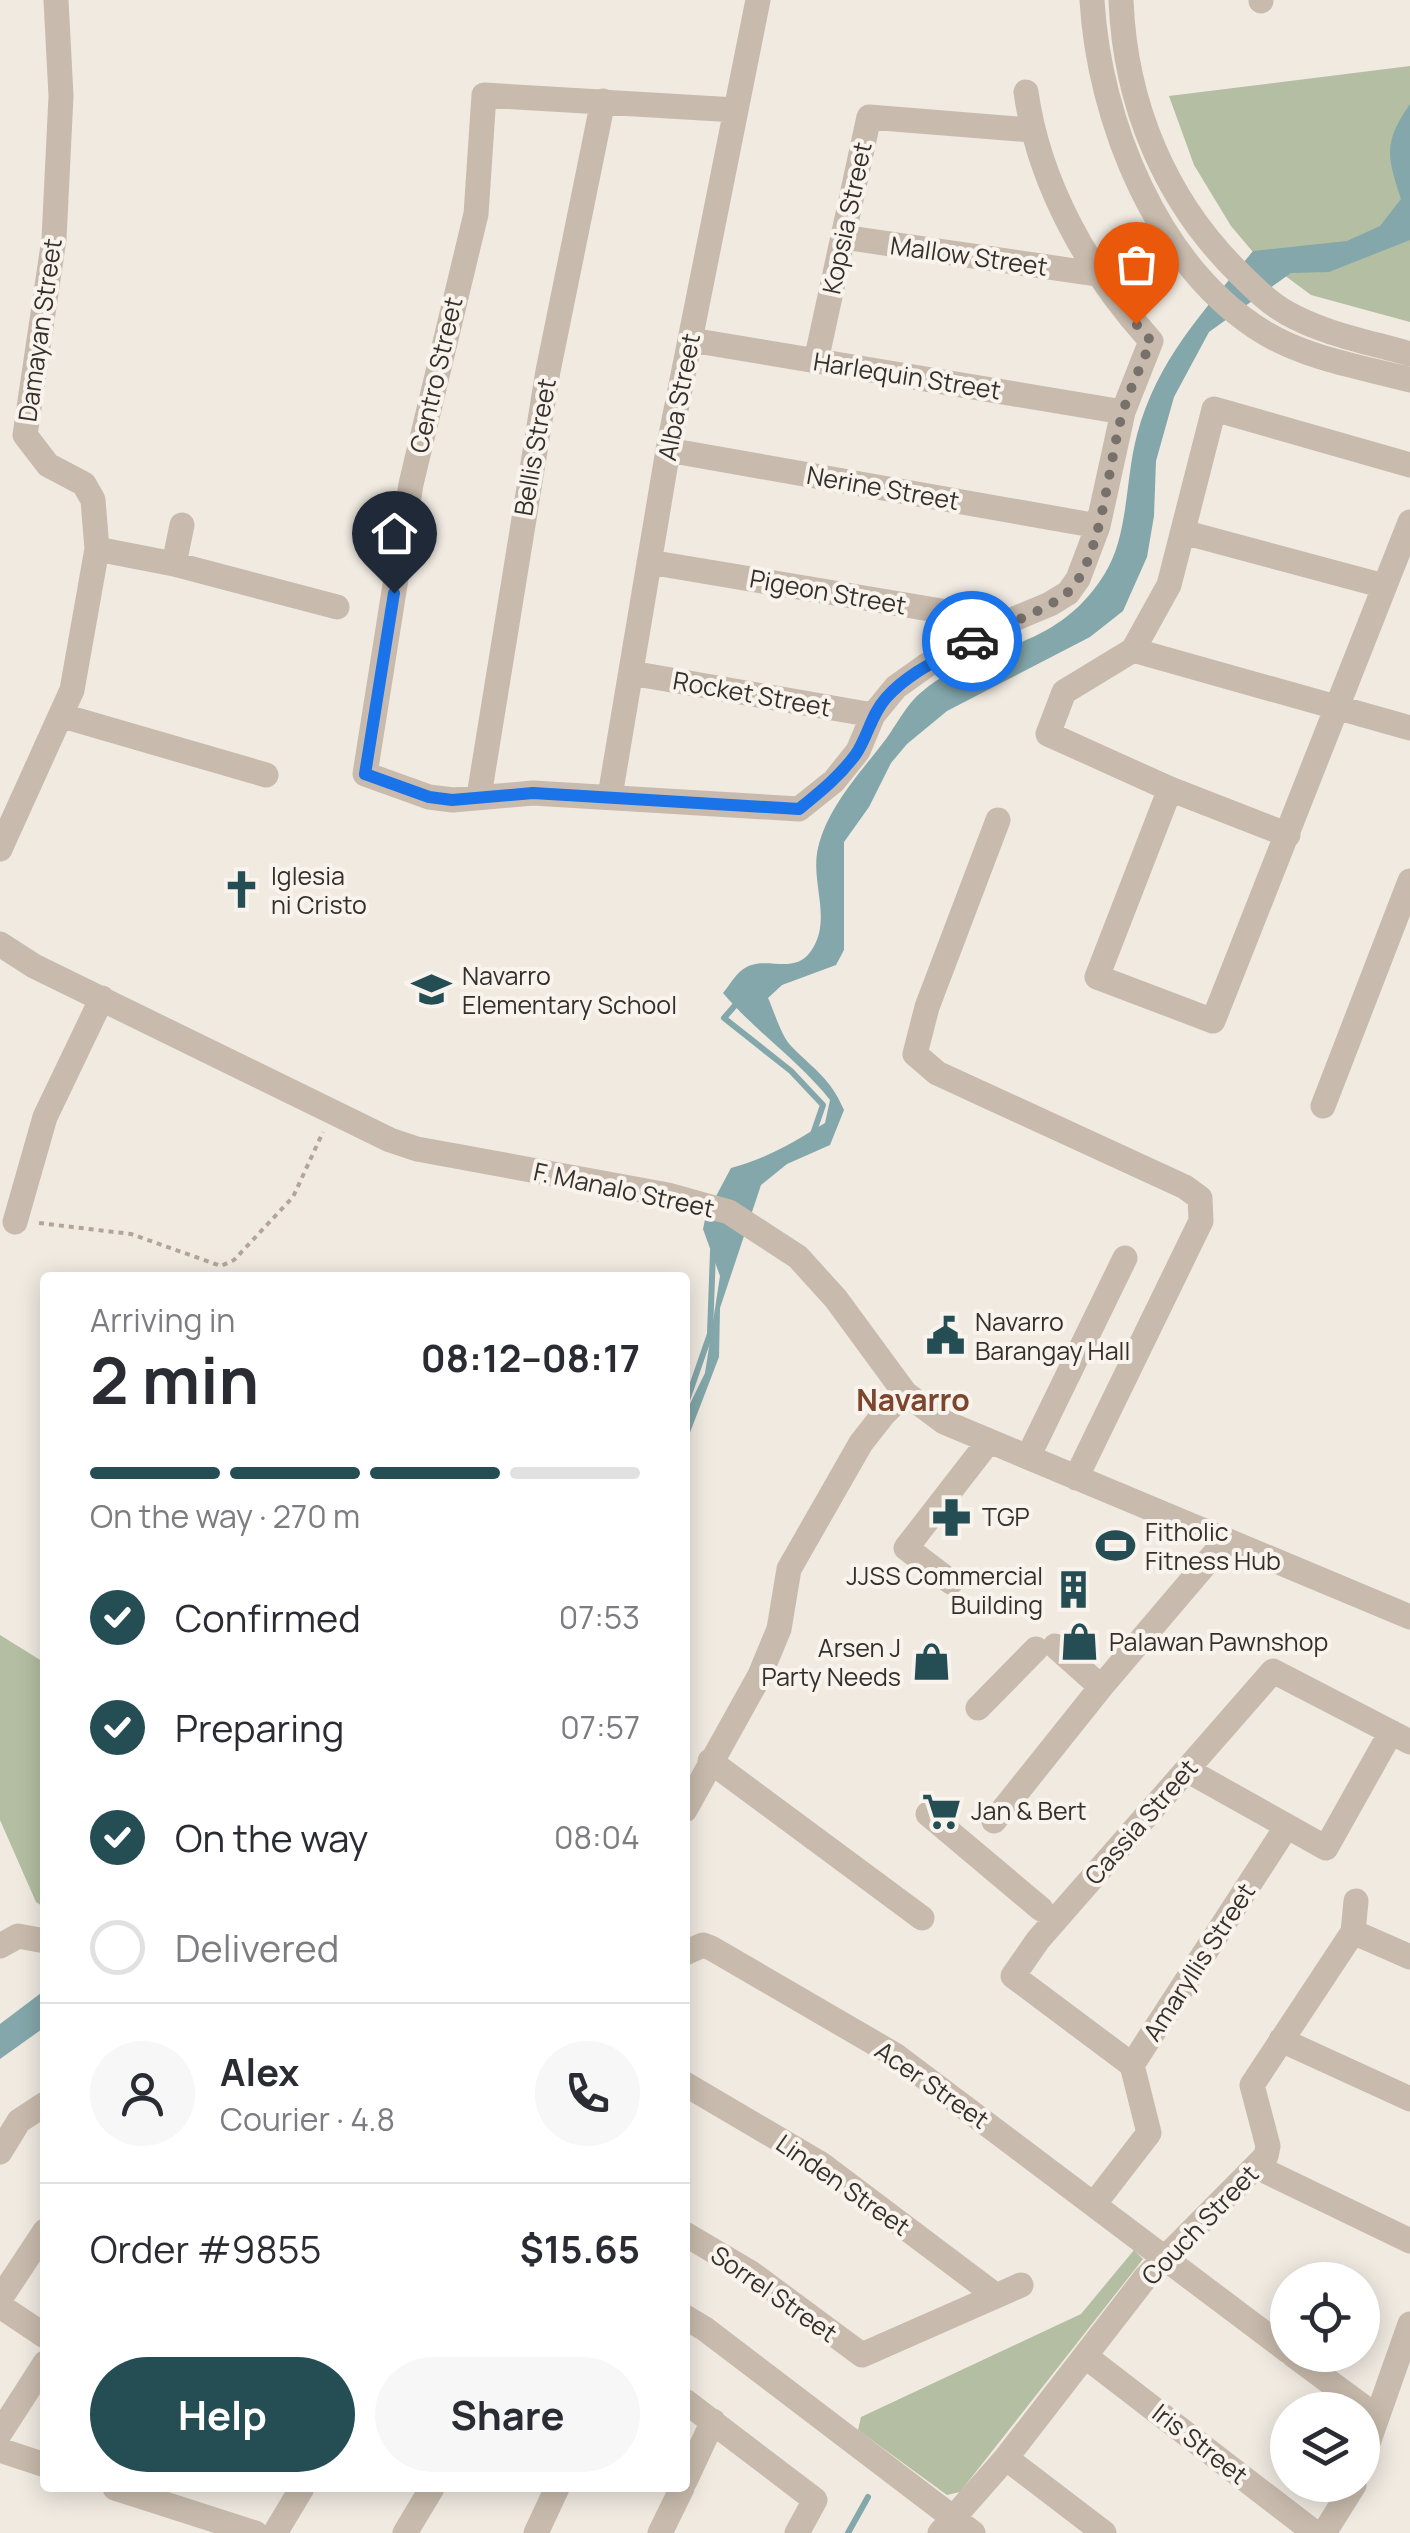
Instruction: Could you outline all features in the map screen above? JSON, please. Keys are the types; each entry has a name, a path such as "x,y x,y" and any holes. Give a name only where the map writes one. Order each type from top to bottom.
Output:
{"street":[{"name":"Damayan Street","path":"0,848 72,690 97,549 93,500 84,484 48,465 24,436 54,239 61,96 56,0"},
{"name":"Alba Street","path":"610,796 668,450 758,0"},
{"path":"1092,0 1098,60 1127,160 1154,214 1206,280 1246,319 1300,350 1410,380"},
{"path":"1121,0 1129,65 1154,148 1178,201 1226,260 1264,296 1306,322 1410,354"},
{"path":"479,796 610,796 799,809 834,781 858,751 873,715 896,688 927,665 1068,592 1088,560 1123,412 1151,341 1096,274 1061,206 1031,130 1026,92"},
{"name":"Centro Street","path":"479,796 452,800 429,797 365,774 411,484 476,214 484,94 603,101"},
{"path":"603,101 736,110"},
{"name":"Bellis Street","path":"479,796 548,371 603,101"},
{"name":"Kopsia Street","path":"816,361 868,116 1031,130"},
{"name":"Mallow Street","path":"843,237 1096,274"},
{"name":"Harlequin Street","path":"691,340 1123,412"},
{"path":"1288,835 1170,789 1048,734 1064,692 1134,650 1169,585 1214,408 1410,464"},
{"name":"Nerine Street","path":"668,450 1098,526"},
{"path":"1170,789 1098,977 1213,1021 1410,522"},
{"path":"174,564 182,525"},
{"path":"1183,532 1384,586"},
{"path":"97,549 174,564 337,608"},
{"name":"Pigeon Street","path":"650,562 1007,622"},
{"path":"1134,650 1410,728"},
{"name":"Rocket Street","path":"631,673 873,715"},
{"path":"62,716 266,776"},
{"path":"998,820 927,1007 915,1054 937,1074 1185,1187 1200,1198 1201,1221 1076,1478"},
{"path":"1323,1106 1410,881"},
{"name":"F. Manalo Street","path":"0,944 34,966 390,1140 416,1149 729,1212 798,1257 836,1299 905,1394 944,1422 1410,1617"},
{"path":"15,1222 44,1116 102,998"},
{"path":"1028,1458 1125,1258"},
{"path":"690,1800 760,1675 779,1629 789,1569 861,1443 905,1394"},
{"path":"951,1582 906,1548 989,1441"},
{"path":"994,1821 1100,1687 1226,1540"},
{"path":"978,1708 1046,1648 1100,1687"},
{"name":"Cassia Street","path":"1132,2065 1012,1976 1038,1940 1272,1671 1401,1737"},
{"path":"1186,1770 1326,1848 1401,1737"},
{"path":"710,1762 922,1918"},
{"path":"928,1814 1041,1909"},
{"name":"Amaryllis Street","path":"1094,2203 1149,2133 1132,2065 1287,1826"},
{"name":"Couch Street","path":"956,2528 1163,2258 1266,2156 1268,2146 1252,2085 1353,1932 1356,1900"},
{"path":"1353,1932 1408,1951"},
{"path":"0,1946 18,1936 40,1940"},
{"name":"Acer Street","path":"690,1951 704,1946 712,1948 895,2055 1270,2338"},
{"path":"1282,2040 1410,2098"},
{"name":"Linden Street","path":"690,2087 821,2164 995,2295"},
{"path":"0,2152 20,2121 40,2107"},
{"path":"1257,2167 1410,2240"},
{"name":"Sorrel Street","path":"690,2237 751,2273 862,2355 995,2295"},
{"path":"40,2240 0,2303 40,2332"},
{"path":"995,2295 1021,2285"},
{"path":"690,2321 956,2528"},
{"path":"1380,2409 1410,2324"},
{"name":"Iris Street","path":"1085,2356 1316,2533"},
{"path":"0,2433 40,2370"},
{"name":"Acer Street","path":"1316,2372 1343,2392"},
{"path":"690,2405 814,2500 796,2533"},
{"path":"690,2470 713,2422"},
{"path":"0,2450 40,2463"},
{"path":"1006,2458 1104,2533"},
{"path":"128,2492 256,2533"},
{"path":"276,2533 300,2492"},
{"path":"405,2533 430,2492"},
{"path":"536,2533 555,2492"},
{"path":"660,2533 680,2492"},
{"path":"1324,2533 1343,2502"}],"path":[{"path":"15,1222 131,1234 221,1266 234,1260 293,1197 334,1110"}],"green space":[{"path":"1410,66 1410,322 1311,295 1253,252 1231,226 1194,165 1169,96"},
{"path":"0,1635 40,1660 40,1905 0,1820"},
{"path":"1134,2250 1143,2259 960,2492 947,2495 858,2430 861,2417 1081,2314"}],"water":[{"path":"1410,104 1410,240 1329,272 1291,273 1209,332 1174,397 1156,461 1154,516 1147,557 1123,611 1090,637 947,711 907,744 891,763 869,807 844,842 844,950 836,965 782,985 768,998 789,1043 828,1082 844,1110 830,1145 787,1164 761,1185 720,1308 719,1357 690,1433 690,1404 705,1373 720,1276 703,1229 706,1215 731,1168 768,1155 825,1123 830,1100 723,993 739,972 751,965 796,963 811,951 821,914 816,861 829,818 917,696 965,665 1039,634 1062,620 1084,601 1104,575 1118,543 1137,435 1157,382 1200,315 1253,251 1347,241 1380,226 1401,199 1390,150 1395,129"},
{"path":"40,1994 40,2031 0,2059 0,2024"}],"waterway":[{"path":"738,1002 724,1018 791,1071 823,1105 812,1137"},
{"path":"690,1392 710,1334 713,1251"},
{"path":"848,2533 868,2497"}],"way so far":[{"path":"972,641 1068,592 1088,560 1123,412 1151,341 1136,324"}],"place":[{"name":"Iglesia ni Cristo","path":"241,890"},
{"name":"Navarro Elementary School","path":"432,990"},
{"name":"Navarro Barangay Hall","path":"945,1336"},
{"name":"TGP","path":"952,1517"},
{"name":"Fitholic Fitness Hub","path":"1115,1546"},
{"name":"JJSS Commercial Building","path":"1073,1590"},
{"name":"Palawan Pawnshop","path":"1079,1642"},
{"name":"Arsen J Party Needs","path":"931,1662"},
{"name":"Jan & Bert","path":"941,1811"}],"district":[{"name":"Navarro","path":"913,1401"}],"route":[{"path":"394,593 365,774 429,797 452,800 533,793 799,809 834,781 858,751 873,715 896,688 927,665 972,641"}]}
